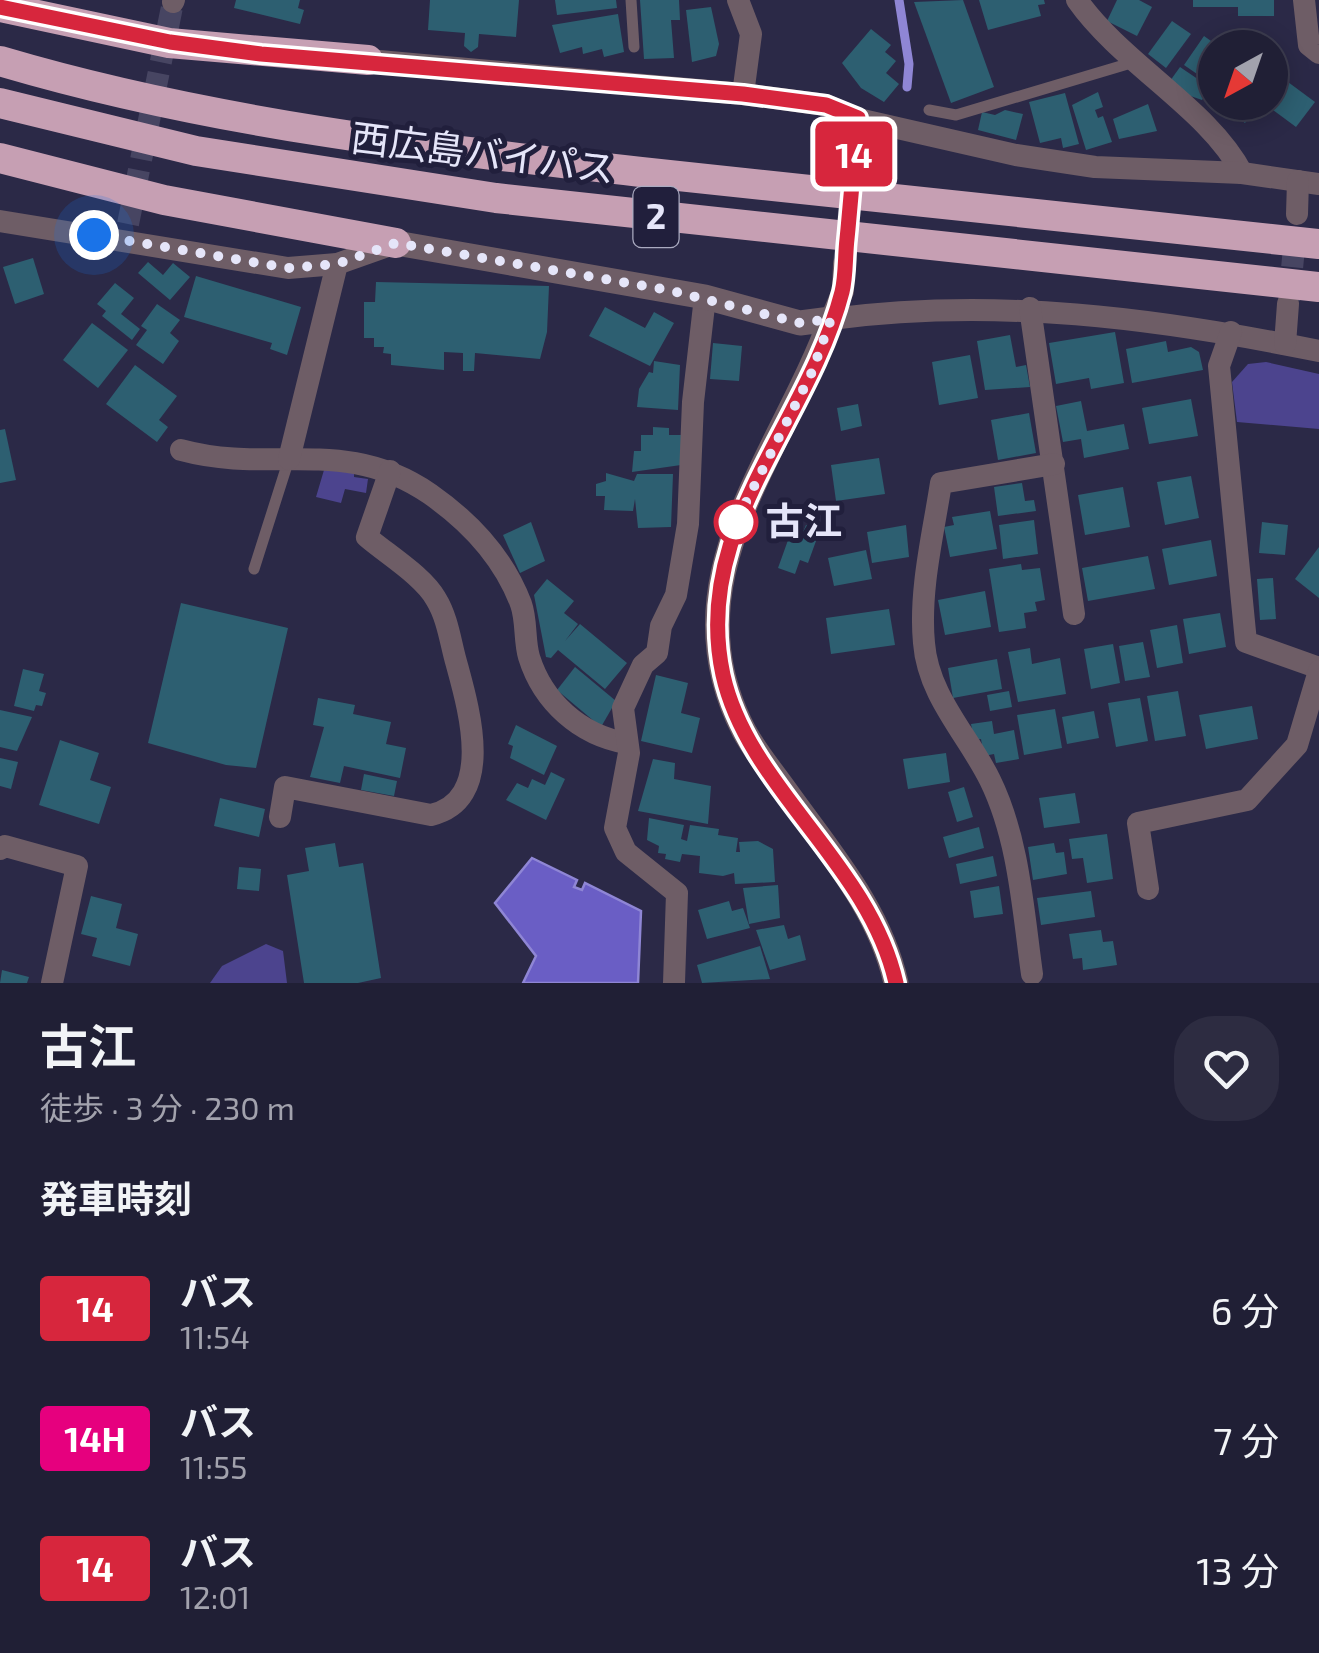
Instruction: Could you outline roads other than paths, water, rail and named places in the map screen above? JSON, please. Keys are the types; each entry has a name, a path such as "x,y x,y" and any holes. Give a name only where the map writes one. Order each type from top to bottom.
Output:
{"highway":[{"path":"0,6 170,42 368,60"},
{"name":"西広島バイパス","path":"0,61 106,90 345,135 765,186 1319,244"},
{"name":"西広島バイパス","path":"0,102 196,151 443,191 782,232 1319,287"},
{"path":"0,158 164,200 396,243"}],"street":[{"path":"738,0 751,34 743,94"},
{"path":"1077,0 1131,63 1228,146 1242,173"},
{"path":"1304,0 1310,45 1319,53"},
{"path":"368,60 743,94 826,105 858,118 1016,154 1095,167 1242,173 1309,182 1297,214"},
{"path":"854,163 858,118"},
{"path":"0,221 127,232 288,268 337,264 396,243 704,298 800,323 890,311 1030,308 1231,332 1319,351"},
{"path":"289,459 337,264"},
{"path":"844,264 842,291 812,372 736,521 720,593 719,650 729,696 744,731 867,908 896,983"},
{"path":"674,983 677,893 626,852 616,828 630,753 623,708 643,665 658,653 661,626 679,578 688,524 693,402 704,298"},
{"path":"1285,344 1288,304"},
{"path":"1030,308 1074,614"},
{"path":"1148,889 1138,822 1247,800 1297,745 1319,670 1246,642 1219,366 1231,332"},
{"path":"181,450 211,458 360,460 390,471 467,522 496,557 522,606 529,655 555,704 600,738 626,743"},
{"path":"1032,974 1012,842 990,780 949,718 924,646 926,574 941,484 1054,464"},
{"path":"280,817 285,787 432,815 450,809 466,790 472,720 443,614 435,596 367,537 390,471"},
{"path":"0,849 5,846 77,866 52,983"}],"lane":[{"path":"630,0 634,48"},
{"path":"928,110 956,115 1131,63"},
{"path":"254,569 289,459"}],"waterway":[{"path":"899,0 909,64 907,87"}],"tunnel":[{"path":"128,224 173,2"},
{"path":"844,264 854,163"},
{"path":"1289,300 1296,227"}],"place":[{"name":"古江","path":"736,522"}]}
